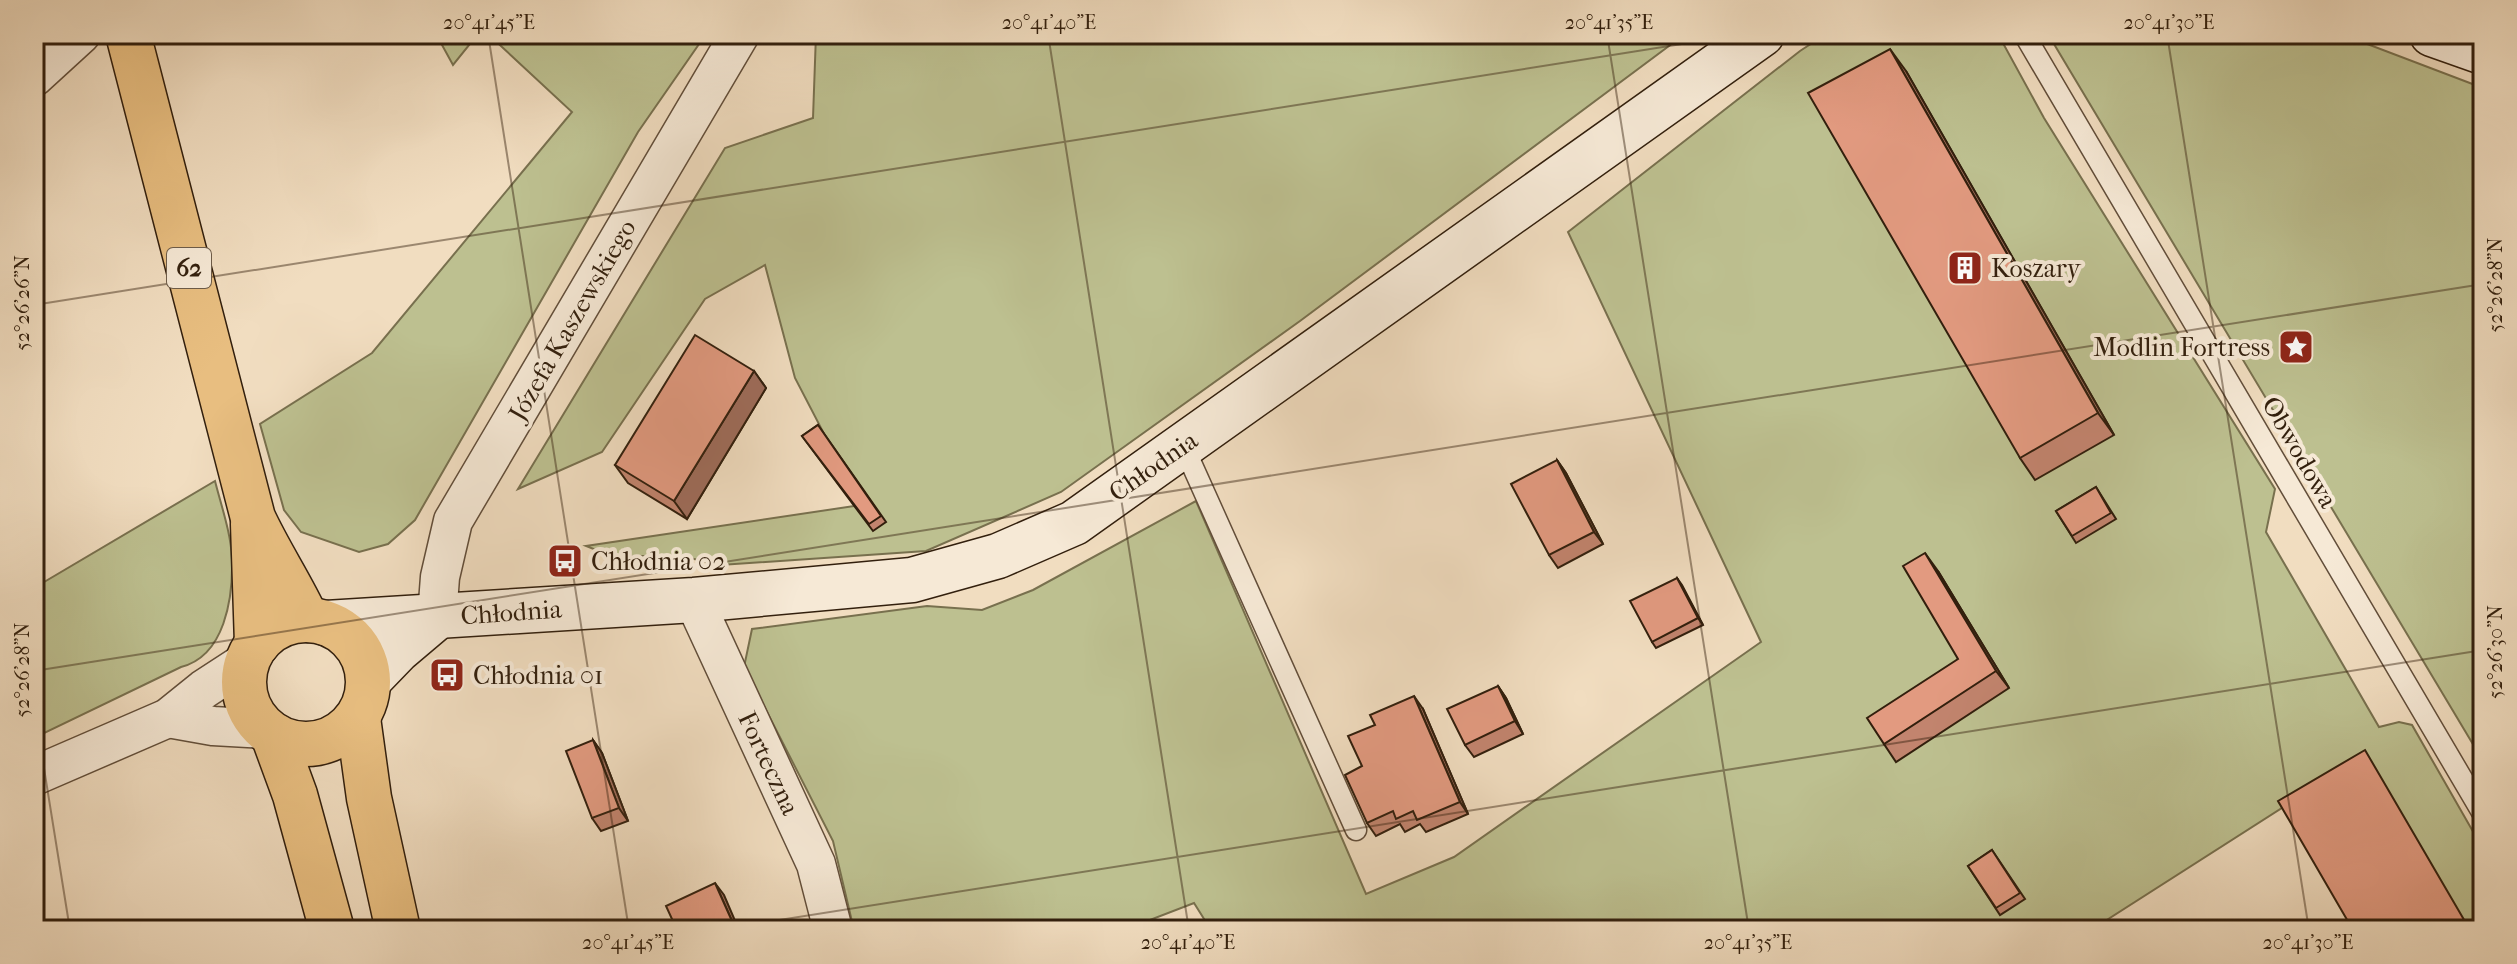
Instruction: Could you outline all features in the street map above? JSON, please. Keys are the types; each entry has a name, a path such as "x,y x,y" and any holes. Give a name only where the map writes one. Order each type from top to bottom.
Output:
{"main road":[{"name":"62","path":"128,34 253,518 264,544 316,621 343,631 357,645 365,662 369,798 398,930"},
{"name":"62","path":"253,518 252,653 244,679 246,697 252,714 269,732 295,795 332,930"},
{"path":"252,653 271,631 288,623 316,621"},
{"path":"269,732 303,745 319,744 334,738 364,699"}],"street":[{"path":"34,77 81,34"},
{"name":"Józefa Kaszewskiego","path":"437,617 440,577 453,521 740,34"},
{"name":"Chłodnia","path":"316,621 437,617 694,600 912,580 998,556 1074,523 1762,34"},
{"path":"2432,34 2483,52"},
{"name":"Forteczna","path":"694,600 816,864 833,930"},
{"name":"Chłodnia","path":"364,699 398,650 437,617"},
{"path":"34,776 168,718 252,653"},
{"path":"168,718 269,732"}],"lane":[{"name":"Obwodowa","path":"2024,34 2483,814"},
{"path":"1183,445 1356,830"}],"green space":[{"path":"436,34 478,34 453,65"},
{"path":"488,34 706,34 638,132 415,520 388,544 359,552 301,532 284,510 260,424 372,353 572,112"},
{"path":"816,34 1685,34 1300,321 1061,492 926,551 720,565 681,556 611,556 586,546 861,505 795,378 765,265 705,299 602,452 518,489 725,148 813,118"},
{"path":"1826,34 1998,34 2044,118 2275,489 2266,532 2379,727 2399,722 2412,725 2483,849 2483,930 2471,930 2282,808 2091,930 1211,930 1194,903 1124,930 854,930 833,841 744,667 752,629 927,606 982,610 1033,590 1196,501 1366,894 1454,857 1761,642 1568,232"},
{"path":"2048,34 2341,34 2483,88 2483,761"},
{"path":"215,481 231,549 231,591 223,624 208,651 196,661 34,738 34,588"}],"building":[{"name":"Koszary","path":"1890,49 2098,413 2020,458 1808,93"},
{"path":"695,335 754,371 674,501 615,465"},
{"path":"818,425 881,516 869,524 802,436"},
{"path":"1557,460 1594,532 1549,555 1511,484"},
{"path":"2096,487 2111,513 2072,536 2056,511"},
{"path":"1925,553 1996,671 1884,744 1867,718 1958,659 1903,566"},
{"path":"1677,578 1698,618 1652,642 1630,601"},
{"path":"1498,686 1515,721 1465,745 1447,709"},
{"path":"1414,696 1460,802 1417,820 1413,811 1396,819 1393,811 1367,823 1345,775 1362,766 1348,736 1375,725 1370,715"},
{"path":"593,740 619,808 592,818 566,751"},
{"path":"2365,750 2470,930 2353,930 2278,801"},
{"path":"1992,850 2020,893 1996,908 1968,866"},
{"path":"715,883 736,930 677,930 666,906"}],"place":[{"name":"Koszary","path":"1965,268"},
{"name":"Modlin Fortress","path":"2296,347"},
{"name":"Chłodnia 02","path":"565,561"},
{"name":"Chłodnia 01","path":"447,675"}]}
